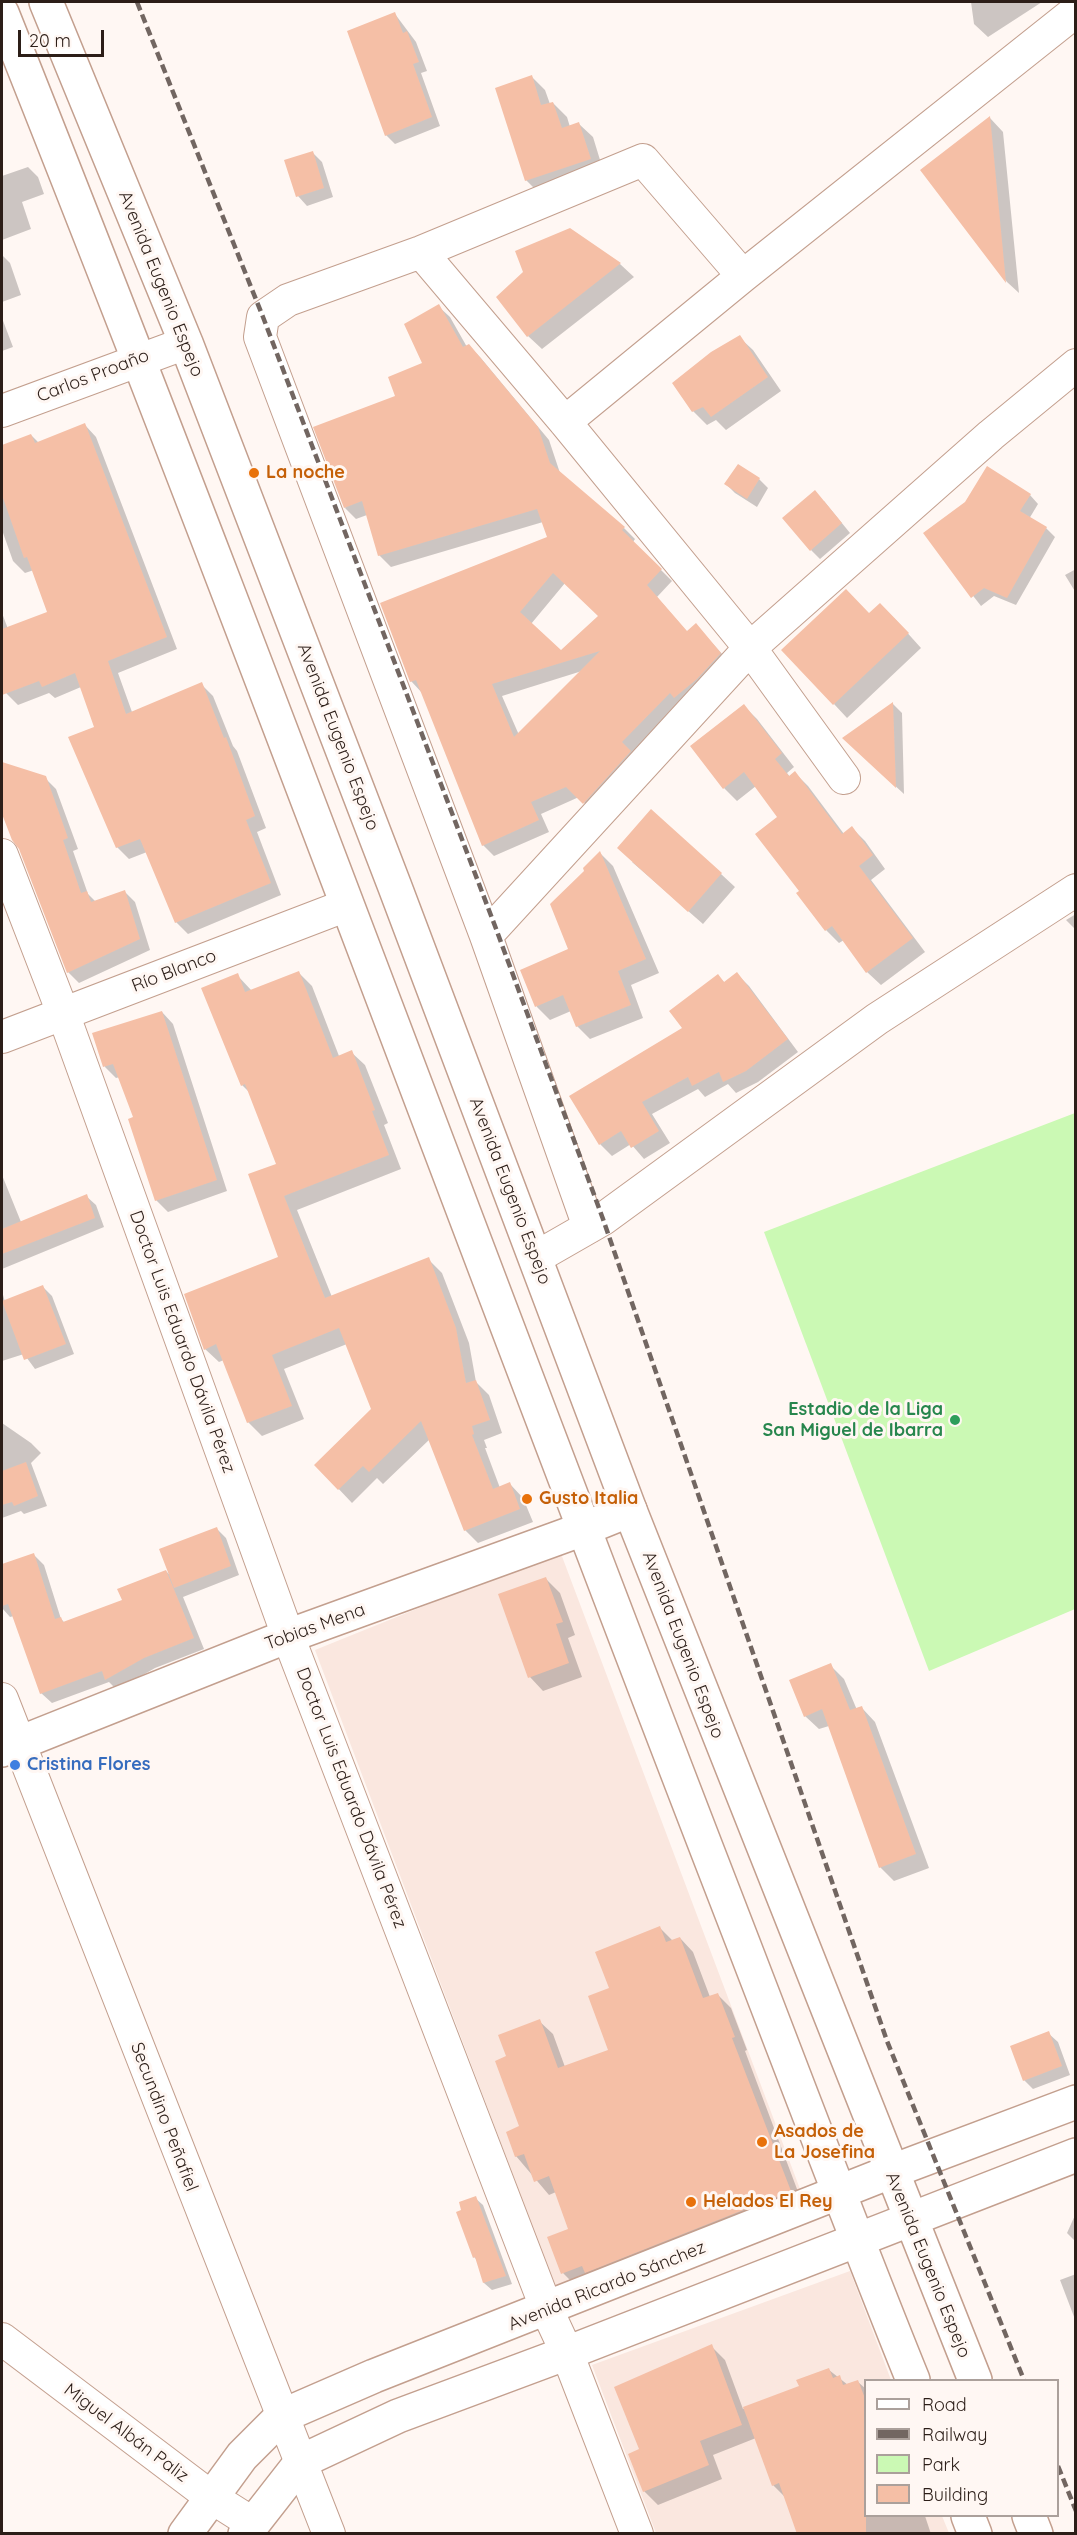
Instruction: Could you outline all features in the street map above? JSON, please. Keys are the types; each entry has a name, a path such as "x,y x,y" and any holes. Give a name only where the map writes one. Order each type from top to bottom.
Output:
{"main road":[{"name":"Avenida Eugenio Espejo","path":"46,2 186,343 396,887 630,1509 890,2172 975,2379"},
{"path":"2,13 140,358 583,1530 856,2240 913,2379"},
{"name":"Tobias Mena","path":"9,1746 288,1636 583,1530 630,1509"},
{"name":"Avenida Ricardo Sánchez","path":"185,2534 242,2456 282,2416 374,2376 547,2310 890,2172 1076,2102"},
{"path":"248,2528 302,2461 398,2416 567,2353 909,2218 1076,2155"},
{"path":"968,2517 975,2534"},
{"path":"1029,2517 1036,2534"}],"street":[{"path":"565,422 743,276 1076,11"},
{"path":"589,1227 486,936 260,337 263,317 288,300 421,252 643,160 743,276"},
{"path":"421,252 565,422 750,648 844,778"},
{"name":"Carlos Proaño","path":"2,411 140,358 186,343"},
{"path":"486,936 750,648 991,435 1076,365"},
{"name":"Doctor Luis Eduardo Dávila Pérez","path":"2,855 63,1013 288,1636 547,2310 567,2353 637,2534"},
{"path":"535,1258 603,1219 877,1019 1076,890"},
{"name":"Río Blanco","path":"2,1038 347,905"},
{"name":"Secundino Peñafiel","path":"2,1699 9,1746 302,2461 329,2534"},
{"name":"Miguel Albán Paliz","path":"2,2339 211,2497 248,2528"}],"shaded area":[{"path":"560,1551 803,2197 557,2292 315,1650"},
{"path":"850,2271 891,2379 864,2379 864,2517 942,2517 949,2533 656,2533 592,2365"}],"green space":[{"name":"Estadio de la Liga San Miguel de Ibarra","path":"1075,1113 1075,1609 929,1671 764,1232"}],"building":[{"path":"395,12 403,33 407,31 419,62 413,64 432,117 385,136 347,31"},
{"path":"532,75 541,105 553,102 562,128 579,122 591,159 525,181 495,88"},
{"path":"990,116 1006,283 920,170"},
{"path":"313,151 324,188 296,197 284,160"},
{"path":"570,228 621,263 527,337 496,297 523,272 515,251"},
{"path":"439,304 463,347 469,344 538,427 550,463 625,527 622,530 662,569 647,585 687,631 696,623 721,653 697,679 674,698 670,693 622,742 631,751 583,804 566,787 531,802 539,820 482,846 416,680 410,682 380,603 547,537 537,509 378,556 362,501 344,508 313,427 395,396 388,377 422,363 404,324","holes":["553,573 598,616 561,650 520,612","600,651 514,737 492,684"]},
{"path":"740,335 768,377 711,417 703,407 692,412 672,383 711,352"},
{"path":"85,423 167,637 108,661 126,714 202,682 224,738 226,737 255,816 246,820 271,883 175,923 140,839 116,848 68,737 94,727 75,673 42,687 39,681 2,695 2,629 47,612 27,557 24,558 2,495 2,445 31,434 35,443"},
{"path":"738,464 760,478 747,499 724,484"},
{"path":"987,466 1031,494 1020,511 1047,527 1007,598 984,588 971,598 923,533 965,502"},
{"path":"815,490 842,523 810,551 782,518"},
{"path":"846,589 869,613 880,603 909,633 833,705 781,650"},
{"path":"893,702 896,788 842,738"},
{"path":"744,704 782,753 775,759 789,776 795,771 842,834 852,826 873,855 859,866 913,938 866,973 832,926 825,931 796,893 799,891 755,834 777,817 744,772 723,789 690,746"},
{"path":"2,762 46,776 68,838 63,840 81,893 87,891 91,902 125,890 140,939 67,973 19,849 12,840 2,814"},
{"path":"651,809 722,873 688,912 617,848"},
{"path":"600,851 646,959 618,971 631,1005 576,1027 563,995 535,1007 520,970 568,949 550,904 584,871 583,868"},
{"path":"299,971 333,1058 352,1050 389,1155 284,1196 325,1298 429,1257 456,1328 466,1383 476,1380 490,1420 472,1426 474,1434 472,1435 493,1489 510,1482 520,1509 464,1531 421,1421 369,1472 363,1466 338,1490 314,1465 371,1409 339,1328 272,1355 292,1406 247,1423 216,1344 204,1350 184,1294 278,1257 248,1174 276,1164 245,1084 241,1086 201,988 238,973 245,992"},
{"path":"737,972 788,1039 746,1071 723,1082 719,1072 692,1086 688,1077 642,1102 659,1131 631,1148 621,1131 599,1145 569,1096 682,1028 669,1011 718,974 724,982"},
{"path":"162,1011 217,1180 155,1201 128,1119 133,1117 113,1064 103,1067 92,1033"},
{"path":"87,1194 95,1218 2,1254 2,1229"},
{"path":"43,1285 66,1344 24,1360 2,1301"},
{"path":"26,1462 38,1496 14,1506 12,1502 2,1505 2,1471"},
{"path":"217,1527 231,1566 174,1588 159,1549"},
{"path":"34,1553 55,1619 61,1617 63,1622 122,1600 117,1589 166,1570 194,1638 144,1658 105,1680 102,1671 40,1694 8,1604 2,1606 2,1564"},
{"path":"546,1577 563,1622 556,1624 569,1663 528,1678 498,1594"},
{"path":"831,1663 850,1710 862,1706 916,1854 879,1868 822,1709 804,1717 789,1680"},
{"path":"660,1926 666,1942 680,1937 703,1998 718,1993 735,2037 732,2038 791,2191 585,2273 582,2266 561,2274 547,2237 568,2229 549,2176 534,2182 524,2154 515,2157 506,2132 519,2126 495,2061 506,2056 498,2035 540,2019 558,2068 608,2050 588,1996 609,1988 595,1952"},
{"path":"1049,2031 1062,2066 1023,2081 1010,2046"},
{"path":"476,2196 506,2276 483,2283 456,2212 461,2210 459,2202"},
{"path":"712,2344 742,2425 700,2441 709,2465 643,2492 628,2454 639,2449 614,2387"},
{"path":"829,2368 833,2378 840,2375 843,2385 858,2380 864,2396 866,2534 797,2534 779,2483 772,2486 743,2407 799,2386 796,2380"}],"railway":[{"path":"137,2 263,317 495,926 603,1219 887,2041 1024,2379"},
{"path":"1059,2468 1076,2511"}],"place":[{"name":"La noche","path":"254,473"},
{"name":"Estadio de la Liga San Miguel de Ibarra","path":"955,1420"},
{"name":"Gusto Italia","path":"527,1499"},
{"name":"Cristina Flores","path":"15,1765"},
{"name":"Asados de La Josefina","path":"762,2142"},
{"name":"Helados El Rey","path":"691,2202"}]}
